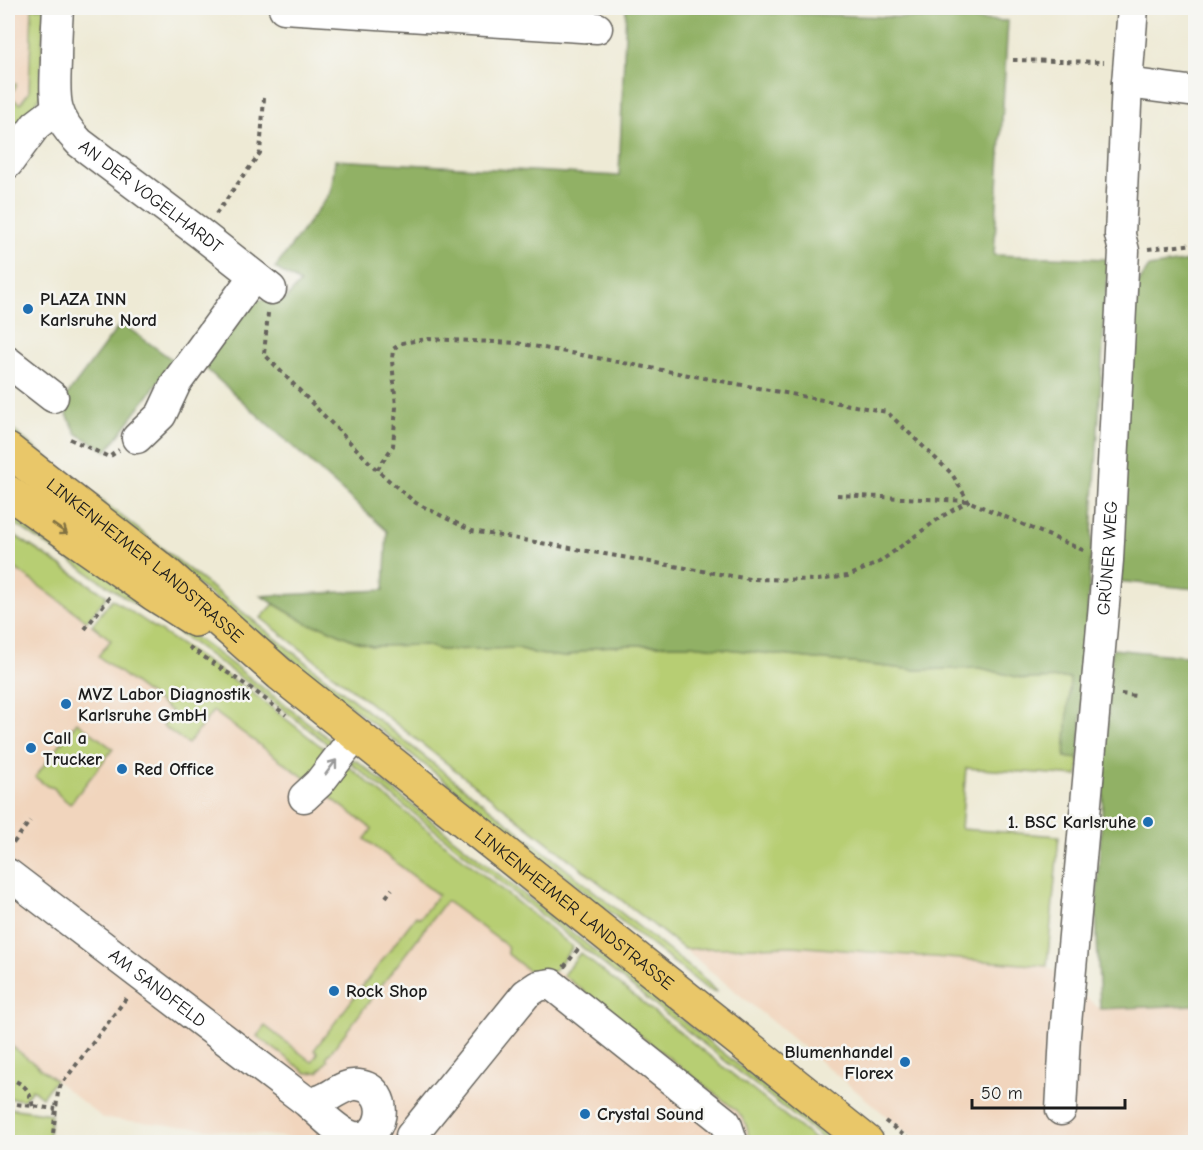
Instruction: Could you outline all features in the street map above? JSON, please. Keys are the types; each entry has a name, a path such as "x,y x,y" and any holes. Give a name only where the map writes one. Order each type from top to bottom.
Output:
{"main road":[{"name":"LINKENHEIMER LANDSTRASSE","path":"8,450 168,574 280,674 867,1143"},
{"name":"LINKENHEIMER LANDSTRASSE","path":"8,492 154,594 280,674"}],"street":[{"name":"AN DER VOGELHARDT","path":"57,8 54,93 57,109 70,133 80,143 263,282"},
{"path":"284,8 597,28"},
{"name":"GRÜNER WEG","path":"1061,1110 1065,1035 1108,560 1128,73 1133,8"},
{"path":"1128,73 1196,92"},
{"path":"8,163 36,125 57,109"},
{"path":"136,438 161,415 176,383 263,282"},
{"path":"8,363 53,397"},
{"path":"304,797 319,783 356,735"},
{"name":"AM SANDFELD","path":"8,874 345,1133 356,1137 370,1132 417,1139"},
{"path":"417,1139 526,994 538,986 551,984 726,1123 731,1143"},
{"path":"307,1102 315,1103 346,1087 364,1086 377,1098 380,1105 370,1132"}],"path":[{"path":"1013,60 1128,73"},
{"path":"201,234 260,153 264,98"},
{"path":"1122,243 1196,244"},
{"path":"263,282 264,354 377,470 416,503 472,531 749,579 818,580 848,576 878,563 941,517 968,501"},
{"path":"377,470 393,446 396,407 393,349 402,343 427,339 517,343 887,412 952,474 968,501"},
{"path":"70,439 110,457 136,438"},
{"path":"837,495 968,501 1108,560"},
{"path":"84,629 112,594 103,588"},
{"path":"187,645 287,716"},
{"path":"8,850 30,821"},
{"path":"386,897 392,889"},
{"path":"579,948 588,955"},
{"path":"52,1143 57,1092 61,1084 142,977"},
{"path":"8,1077 20,1082 29,1092 33,1106"},
{"path":"8,1103 56,1109"}],"shaded area":[{"path":"8,8 42,8 37,93 8,135"},
{"path":"8,563 111,640 98,657 173,712 163,726 188,744 213,711 372,829 365,839 507,946 508,954 563,974 737,1111 744,1118 748,1128 748,1142 314,1142 103,1118 8,1043"},
{"path":"793,946 1047,966 1100,1009 1195,1005 1195,1142 918,1142 684,949"}],"green space":[{"path":"32,8 44,8 40,97 8,142 8,84 16,84 9,96 20,104 29,92"},
{"path":"626,8 1008,21 994,255 1108,259 1079,759 1065,757 1070,678 1025,679 980,668 915,670 691,645 597,647 565,657 537,654 518,648 441,650 425,645 372,646 321,626 310,625 261,596 384,590 387,531 203,366 248,300 285,300 300,283 275,268 331,192 335,160 619,176"},
{"path":"1195,260 1195,589 1117,581 1131,294 1149,267"},
{"path":"121,323 174,361 107,451 77,434 61,403"},
{"path":"8,426 701,976 717,992 707,989 8,434"},
{"path":"8,505 224,658 329,739 334,749 190,641 8,519"},
{"path":"8,531 107,596 87,621 8,563"},
{"path":"112,599 250,691 331,754 309,781 213,711 188,744 163,726 172,712 98,656 111,640 92,625"},
{"path":"274,604 310,625 321,626 372,646 425,645 441,650 518,648 537,654 565,657 597,647 691,645 915,670 980,668 1025,679 1071,678 1065,757 1079,759 1078,776 966,768 961,829 1059,836 1047,966 793,946 684,949 261,618"},
{"name":"1. BSC Karlsruhe","path":"1112,649 1195,657 1195,1005 1100,1009 1096,911"},
{"path":"77,722 113,749 70,804 54,788 35,777"},
{"path":"349,760 358,762 835,1142 827,1142"},
{"path":"343,762 573,947 553,972 535,976 508,954 507,946 446,901 326,1058 328,1060 318,1072 307,1073 257,1036 265,1026 312,1062 318,1053 314,1050 416,916 420,918 438,895 365,839 372,829 322,791"},
{"path":"580,953 818,1142 748,1142 746,1125 737,1111 563,975"},
{"path":"8,1043 55,1080 42,1097 32,1089 24,1100 8,1098"},
{"path":"8,1108 51,1114 48,1142 8,1142"}],"place":[{"name":"PLAZA INN Karlsruhe Nord","path":"28,309"},
{"name":"MVZ Labor Diagnostik Karlsruhe GmbH","path":"66,704"},
{"name":"Call a Trucker","path":"31,748"},
{"name":"Red Office","path":"122,769"},
{"name":"1. BSC Karlsruhe","path":"1148,822"},
{"name":"Rock Shop","path":"334,991"},
{"name":"Blumenhandel Florex","path":"905,1062"},
{"name":"Crystal Sound","path":"585,1114"}]}
